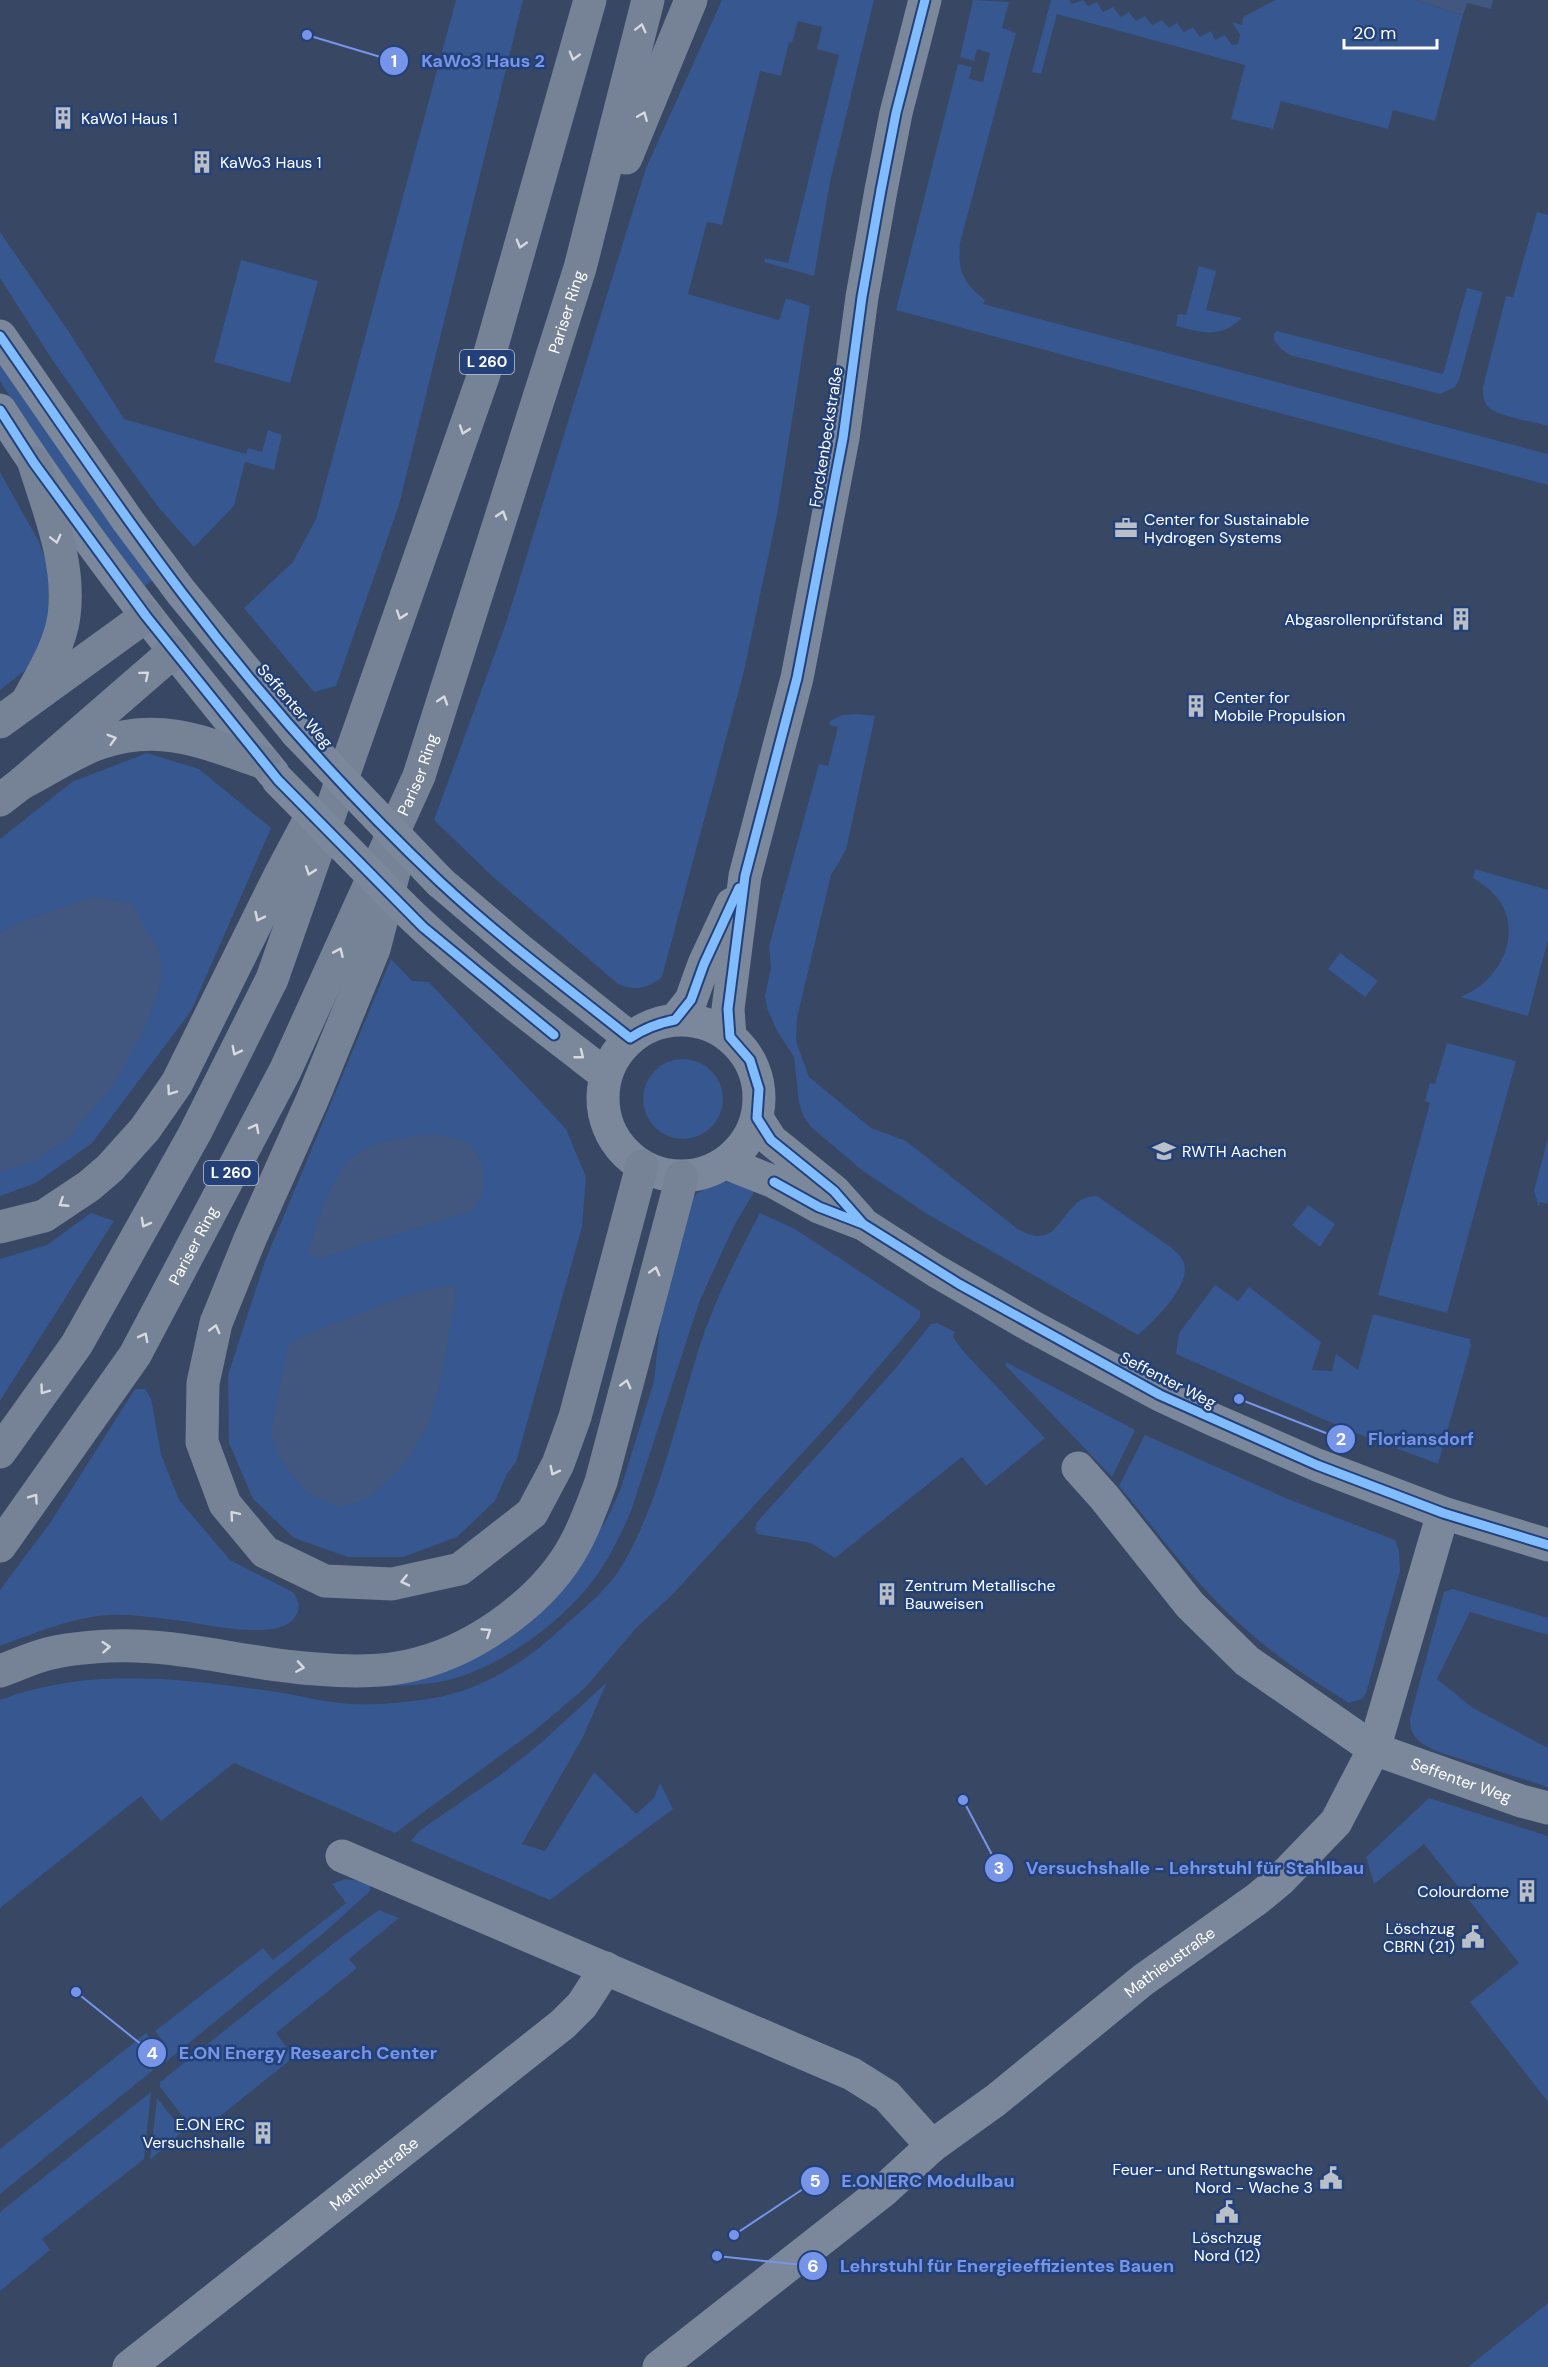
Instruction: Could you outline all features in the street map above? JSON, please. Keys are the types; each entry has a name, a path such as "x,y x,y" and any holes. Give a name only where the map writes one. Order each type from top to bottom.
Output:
{"highway":[{"name":"L 260","path":"0,1452 77,1344 195,1133 272,979 484,374 590,0"},
{"name":"Pariser Ring","path":"0,1546 135,1355 285,1071 419,776 580,268 648,0"},
{"path":"580,268 691,0"},
{"path":"28,700 51,657 64,616 64,570 34,463"},
{"path":"0,722 146,616"},
{"path":"11,792 173,652"},
{"path":"0,1227 44,1216 89,1186 110,1168 145,1129 177,1083 279,877 365,717"},
{"path":"11,792 97,743 153,732 185,737 271,771"},
{"path":"419,776 374,949 216,1323 203,1383 202,1442 225,1504 265,1552 325,1581 392,1584 460,1569 532,1513 558,1464 576,1417 642,1166"},
{"path":"0,1671 48,1654 110,1646 179,1650 315,1669 371,1671 420,1664 466,1646 501,1623 527,1602 553,1576 574,1546 589,1514 601,1482 682,1177"}],"street":[{"name":"Forckenbeckstraße","path":"730,1037 728,1009 745,876 797,678 843,438 862,297 881,190 896,113 925,0"},
{"name":"Seffenter Weg","path":"0,336 128,521 181,592 297,733 440,882 521,951 630,1038"},
{"path":"0,410 34,463 173,652 271,771 423,927 523,1011 606,1075"},
{"path":"146,616 181,592"},
{"path":"173,652 208,627"},
{"name":"Forckenbeckstraße","path":"675,1020 690,1000 745,876"},
{"path":"675,1020 704,1023 730,1037 750,1060 759,1089 758,1118 746,1143 726,1163 705,1173 682,1177 661,1174 642,1166 622,1149 608,1127 603,1101 606,1075 616,1055 630,1038 651,1026 675,1020"},
{"name":"Seffenter Weg","path":"758,1118 771,1140 834,1191 863,1224"},
{"name":"Seffenter Weg","path":"726,1163 774,1182 819,1208 863,1224 1033,1327 1160,1395 1317,1465 1443,1513 1548,1545"},
{"name":"Seffenter Weg","path":"1078,1468 1190,1605 1247,1661 1374,1749 1521,1801 1548,1808"},
{"path":"1374,1749 1443,1513"},
{"name":"Mathieustraße","path":"659,2367 883,2191 932,2146 996,2100 1143,1980 1280,1880 1336,1822 1374,1749"},
{"path":"342,1856 852,2074 887,2096 932,2146"},
{"name":"Mathieustraße","path":"129,2367 563,2024 582,2005 606,1968"}],"shaded area":[{"path":"456,0 523,0 399,505 336,686 314,692 244,608 293,562 316,519"},
{"path":"722,0 874,0 830,182 814,276 764,262 765,258 788,263 839,55 817,49 822,27 798,21 792,43 789,42 781,76 760,71 722,225 707,222 688,294 779,320 786,298 810,306 777,515 744,671 662,977 641,988 630,988 618,984 493,877 434,820 506,623 646,168"},
{"path":"973,0 1009,2 1002,28 1016,33 960,243 963,275 971,287 985,300 983,304 1548,454 1548,485 896,310 958,64 972,67 969,79 983,82 990,53 977,49 974,61 960,57"},
{"path":"1051,0 1069,0 1072,4 1083,0 1088,6 1097,2 1103,12 1113,7 1121,17 1129,12 1136,21 1145,16 1152,25 1162,20 1169,28 1177,23 1184,32 1193,27 1200,37 1211,31 1215,40 1225,35 1232,45 1238,44 1240,35 1232,22 1242,25 1243,17 1275,0 1415,0 1463,15 1435,121 1393,110 1388,129 1281,101 1273,129 1231,119 1245,65 1057,14 1041,74 1032,72"},
{"path":"1415,0 1493,0 1491,9 1467,3 1463,15"},
{"path":"1537,212 1548,215 1548,426 1492,410 1486,404 1483,392 1506,296 1513,297"},
{"path":"0,232 71,335 124,419 246,454 248,448 262,452 268,430 282,435 274,470 245,462 234,506 194,547 159,508 104,433 51,358 0,278"},
{"path":"241,260 318,281 290,383 214,362"},
{"path":"1199,266 1216,271 1206,310 1242,318 1234,325 1218,332 1203,332 1176,326 1178,314 1186,315"},
{"path":"1467,288 1483,292 1459,380 1455,387 1440,394 1290,355 1274,340 1274,333 1277,331 1443,374"},
{"path":"0,358 153,580 142,588 27,424 0,381"},
{"path":"0,472 38,540 51,574 47,632 28,668 0,690"},
{"path":"842,715 875,716 846,850 831,875 797,1018 796,1041 809,1077 871,1128 906,1141 1015,1227 1031,1235 1043,1236 1052,1231 1084,1198 1097,1196 1169,1246 1180,1255 1184,1263 1185,1272 1182,1282 1170,1302 1138,1335 927,1214 863,1171 811,1127 804,1117 799,1103 794,1057 777,1031 767,1008 765,996 771,968 769,946 819,764 828,766 838,727 829,725 830,721"},
{"path":"147,753 199,769 271,828 191,1011 92,1143 36,1183 0,1196 0,839 72,782"},
{"path":"1475,869 1548,890 1548,940 1528,1016 1460,997 1484,983 1493,973 1501,961 1509,935 1508,921 1503,907 1494,894 1473,878"},
{"path":"93,897 131,903 160,952 162,980 144,1031 115,1083 69,1138 34,1161 0,1171 0,933 18,923"},
{"path":"1340,953 1378,981 1365,997 1328,969"},
{"path":"391,959 412,981 429,982 566,1129 586,1177 582,1227 516,1462 507,1474 495,1501 457,1537 403,1557 348,1557 294,1538 253,1499 229,1443 228,1375 265,1261"},
{"path":"1447,1043 1516,1061 1447,1313 1378,1295 1430,1103 1425,1101 1430,1083 1435,1084"},
{"path":"683,1059 698,1062 711,1071 720,1084 723,1099 720,1114 711,1127 698,1136 683,1139 668,1136 655,1127 646,1114 643,1099 646,1084 655,1071 668,1062"},
{"path":"439,1134 469,1143 482,1163 483,1193 472,1211 320,1258 307,1253 326,1199 348,1162 357,1154 376,1145 407,1137"},
{"path":"1548,1138 1548,1204 1540,1202 1539,1207 1534,1191"},
{"path":"726,1182 757,1187 734,1226 700,1300 631,1511 601,1570 574,1603 540,1633 501,1659 480,1669 459,1677 428,1684 352,1687 388,1682 586,1553 608,1517 621,1488 654,1381 661,1314 689,1201 706,1188"},
{"path":"1308,1205 1335,1224 1320,1247 1292,1225"},
{"path":"91,1213 114,1221 0,1401 0,1259 47,1245"},
{"path":"760,1213 795,1229 920,1311 920,1318 840,1412 672,1595 637,1627 585,1688 534,1731 395,1833 234,1763 161,1821 141,1796 0,1908 0,1700 34,1689 69,1683 138,1678 207,1683 353,1704 386,1704 421,1700 465,1690 505,1671 541,1646 588,1605 618,1571 637,1538 667,1458 705,1330 726,1279"},
{"path":"454,1285 456,1294 442,1373 429,1423 407,1461 364,1501 339,1507 307,1493 280,1459 271,1433 288,1346 295,1339 374,1308 415,1293"},
{"path":"1215,1285 1238,1301 1249,1287 1321,1342 1312,1370 1332,1371 1336,1354 1358,1370 1373,1314 1470,1339 1471,1346 1438,1464 1348,1430 1176,1354 1179,1333"},
{"path":"937,1323 955,1332 953,1337 964,1352 1045,1438 986,1486 962,1457 835,1558 811,1543 758,1534 755,1529 757,1522 895,1369 931,1324"},
{"path":"1006,1362 1135,1430 1112,1477 1006,1366"},
{"path":"135,1389 145,1389 151,1398 161,1454 179,1500 230,1560 293,1592 299,1604 295,1617 286,1625 257,1630 135,1616 96,1616 54,1626 0,1646 0,1590 50,1523"},
{"path":"1145,1435 1288,1499 1395,1540 1399,1551 1400,1571 1366,1693 1362,1699 1349,1703 1272,1651 1214,1599 1165,1543 1119,1486"},
{"path":"1453,1589 1548,1618 1548,1635 1470,1612 1437,1679 1473,1708 1548,1748 1548,1787 1442,1753 1419,1741 1412,1731 1410,1718 1444,1592"},
{"path":"607,1682 583,1737 522,1844 545,1851 594,1772 636,1814 654,1798 660,1783 673,1809 550,1900 411,1841 419,1831 503,1773 541,1743"},
{"path":"1429,1798 1548,1836 1548,2102 1470,2002 1519,1963 1424,1844 1374,1884 1366,1857"},
{"path":"345,1879 370,1882 370,1891 326,1931 162,2065 165,2044 155,2031 263,1948 273,1960 346,1903 332,1884"},
{"path":"379,1910 399,1918 349,1959 357,1968 276,2033 294,2057 204,2129 197,2121 190,2126 160,2087 160,2082"},
{"path":"146,2033 155,2046 153,2070 0,2194 0,2149"},
{"path":"151,2092 144,2159 42,2239 50,2250 0,2291 0,2212"},
{"path":"157,2098 183,2131 150,2160"},
{"path":"1548,2303 1548,2367 1468,2367"}],"cycle path":[{"path":"863,1224 834,1191 771,1140 757,1118 759,1089 750,1060 730,1037 728,1009 745,876 797,678 843,438 862,297 881,190 896,113 925,0"},
{"path":"0,336 158,561 211,631 337,778 404,848 462,902 630,1038 652,1026 675,1020 691,1000 704,964 739,888"},
{"path":"0,410 34,463 146,616 278,780 423,927 554,1035"},
{"path":"774,1182 819,1207 863,1224 959,1284 1160,1395 1317,1465 1443,1513 1548,1545"}],"place":[{"name":"KaWo3 Haus 2","path":"307,35"},
{"name":"KaWo1 Haus 1","path":"63,118"},
{"name":"KaWo3 Haus 1","path":"202,162"},
{"name":"Center for Sustainable Hydrogen Systems","path":"1126,528"},
{"name":"Abgasrollenprüfstand","path":"1461,619"},
{"name":"Center for Mobile Propulsion","path":"1196,706"},
{"name":"RWTH Aachen","path":"1164,1151"},
{"name":"Floriansdorf","path":"1239,1399"},
{"name":"Zentrum Metallische Bauweisen","path":"887,1594"},
{"name":"Versuchshalle - Lehrstuhl für Stahlbau","path":"963,1800"},
{"name":"Colourdome","path":"1527,1891"},
{"name":"Löschzug CBRN (21)","path":"1473,1937"},
{"name":"E.ON Energy Research Center","path":"76,1992"},
{"name":"E.ON ERC Versuchshalle","path":"263,2133"},
{"name":"Feuer- und Rettungswache Nord - Wache 3","path":"1331,2178"},
{"name":"Löschzug Nord (12)","path":"1227,2212"},
{"name":"E.ON ERC Modulbau","path":"734,2235"},
{"name":"Lehrstuhl für Energieeffizientes Bauen","path":"717,2256"}]}
